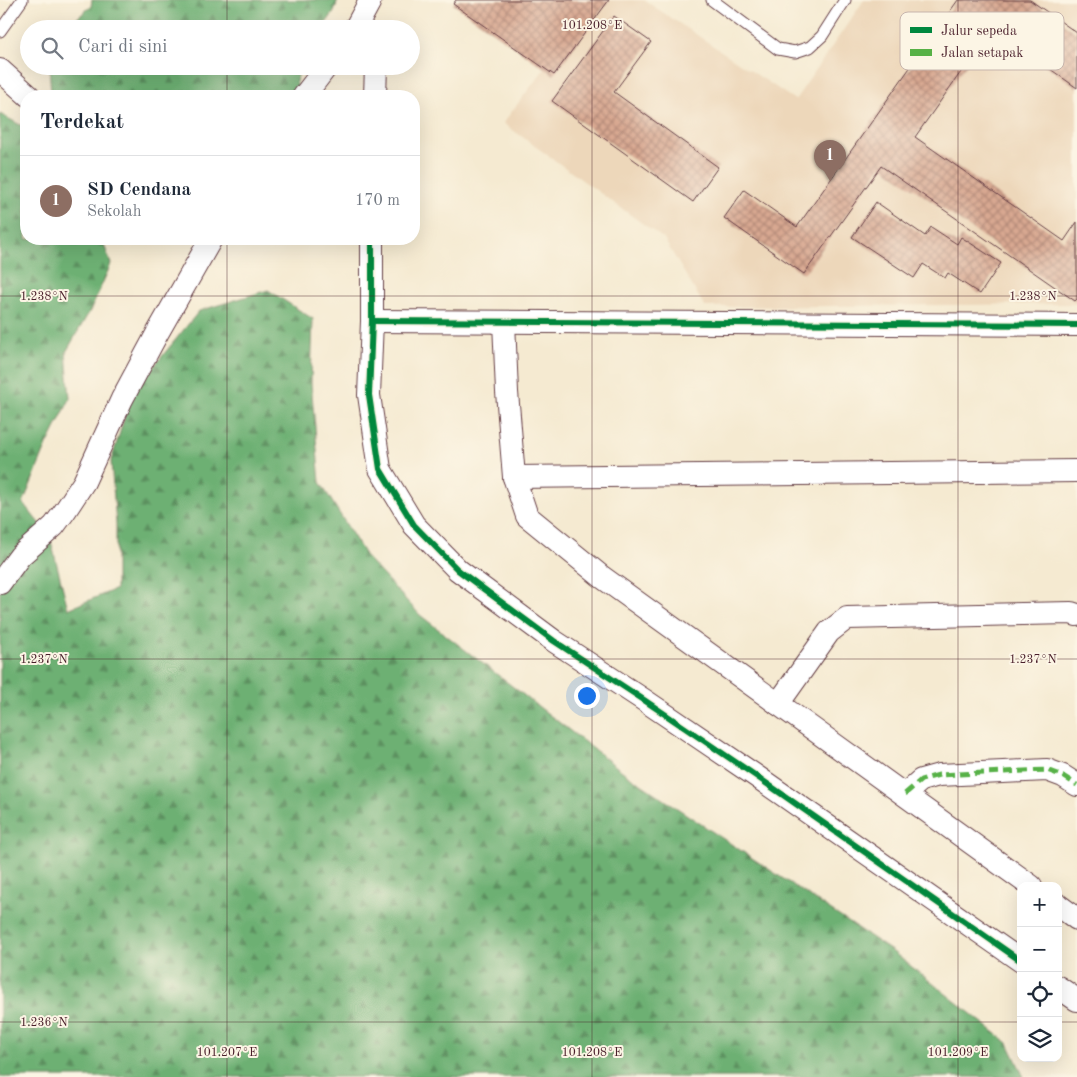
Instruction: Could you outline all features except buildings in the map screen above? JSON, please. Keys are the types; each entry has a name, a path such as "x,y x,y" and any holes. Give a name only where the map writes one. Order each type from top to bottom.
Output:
{"street":[{"path":"360,20 370,2"},
{"path":"370,2 373,20"},
{"path":"0,70 22,90"},
{"path":"309,90 320,75"},
{"path":"375,90 376,75"},
{"path":"0,583 20,556 54,526 84,482 122,399 208,245"},
{"path":"372,245 372,321 369,395 380,469 414,525 458,570 554,641 756,776 1017,958"},
{"path":"372,321 1077,325"},
{"path":"504,322 514,478 527,516 602,577 1026,882"},
{"path":"514,478 1077,471"},
{"path":"778,704 829,632 847,618 1071,613 1077,615"},
{"path":"905,794 921,780 939,775 1047,770 1063,776 1077,785"},
{"path":"1062,909 1077,919"},
{"path":"1062,990 1077,1000"}],"lane":[{"path":"0,31 22,0"},
{"path":"712,0 778,49 795,52 810,47 822,36 845,0"}],"shaded area":[{"path":"597,0 644,0 795,100 864,0 1076,0 1077,304 705,307 664,239 503,123"}],"green space":[{"path":"92,0 338,0 334,12 328,20 75,20 91,6"},
{"path":"50,75 298,75 296,81 298,90 51,90"},
{"path":"0,114 20,125 20,245 104,245 111,264 91,309 66,352 70,399 46,447 23,503 50,537 68,609 116,589 116,525 111,461 132,393 199,311 268,290 313,319 311,383 320,482 367,558 420,615 626,774 893,952 1008,1043 1024,1077 0,1077"}],"marked path":[{"path":"905,794 921,780 939,775 1047,770 1063,776 1077,785"}],"cycle path":[{"path":"372,245 372,321 369,395 380,469 414,525 458,570 554,641 756,776 1017,958"},
{"path":"372,321 1077,325"}],"place":[{"name":"SD Cendana","path":"830,181"}]}
